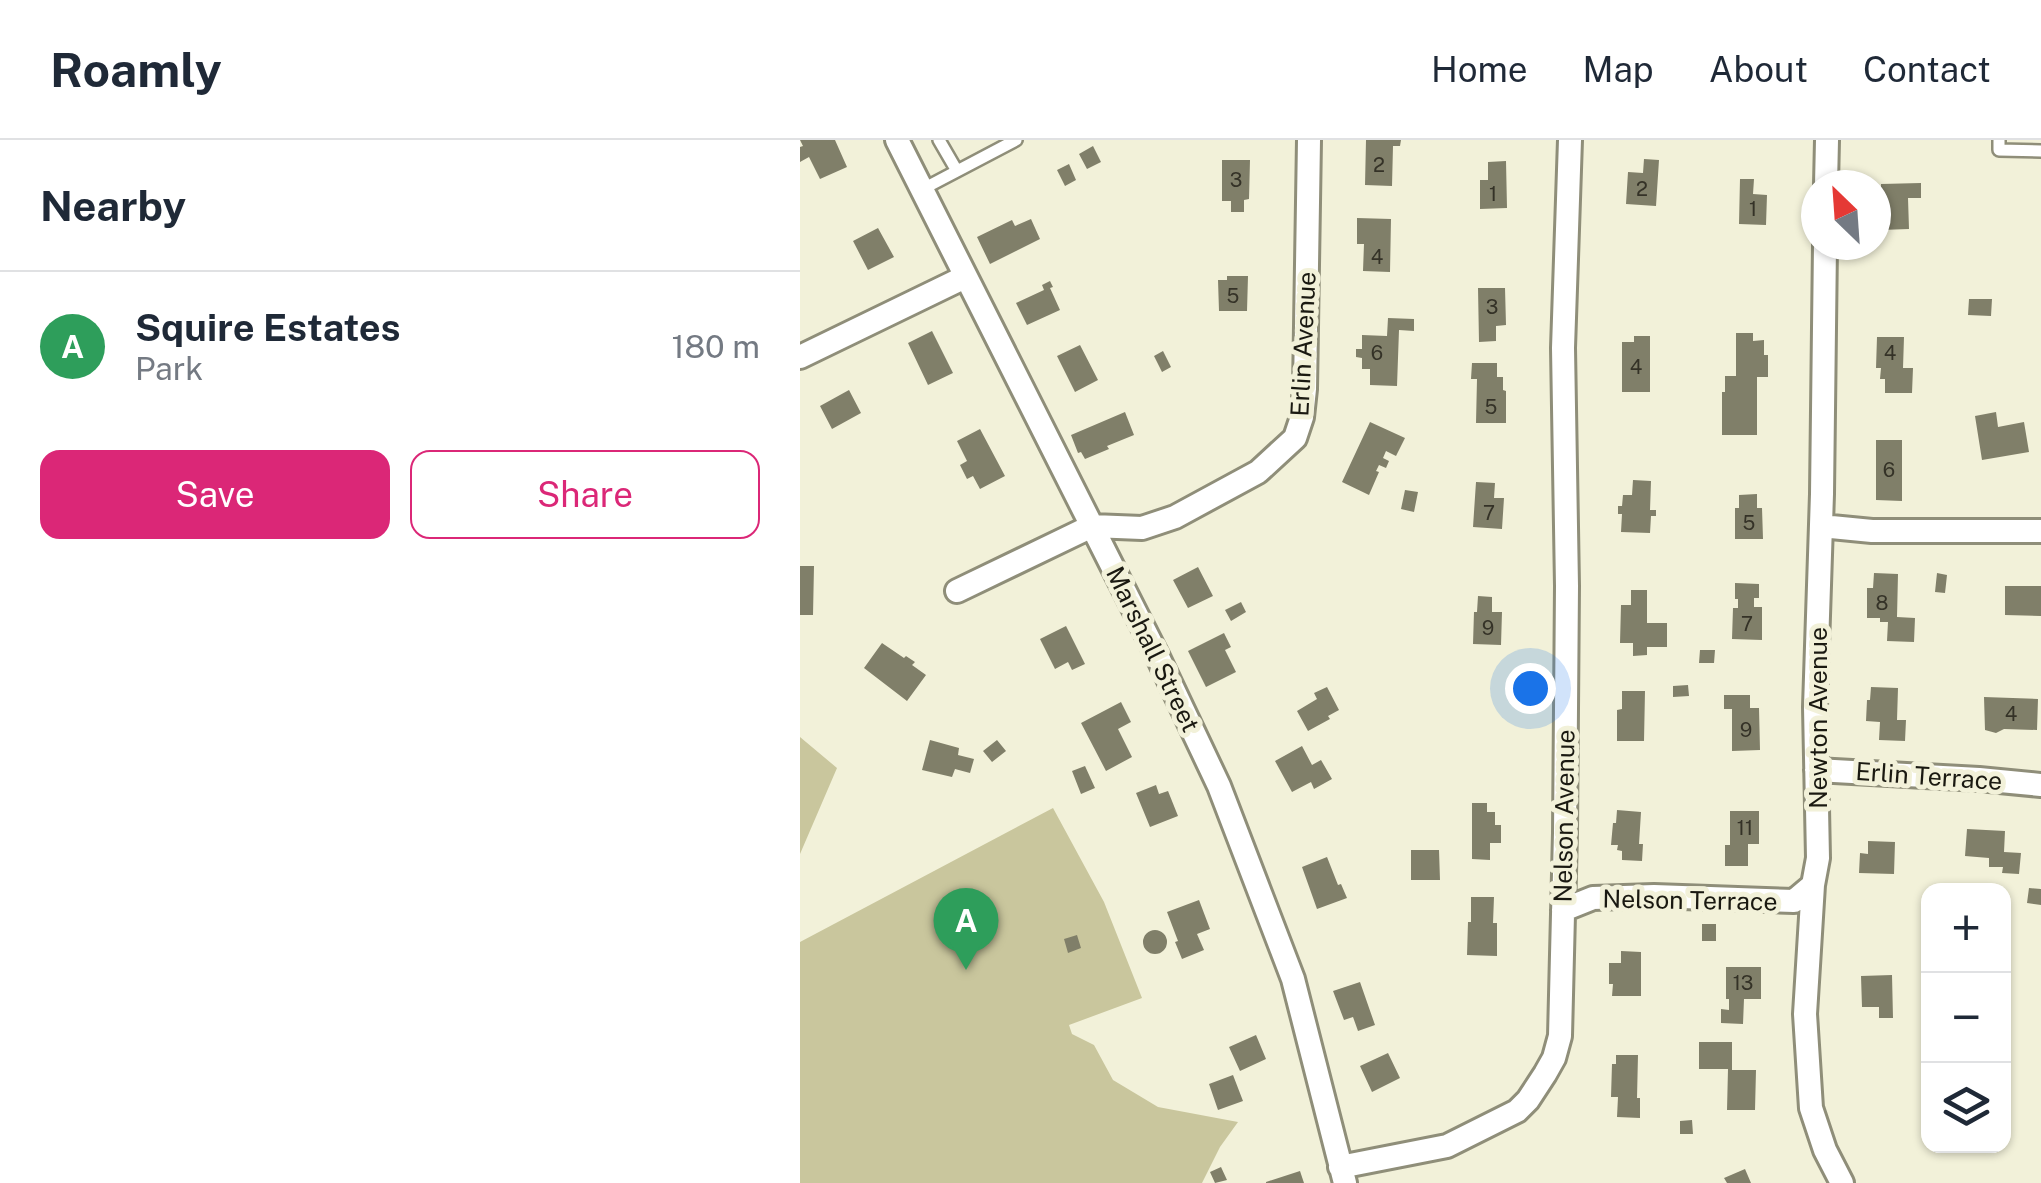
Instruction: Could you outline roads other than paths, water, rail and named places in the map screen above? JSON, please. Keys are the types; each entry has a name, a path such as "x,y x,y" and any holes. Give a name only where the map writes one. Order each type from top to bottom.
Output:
{"street":[{"name":"Marshall Street","path":"897,140 1220,786 1292,978 1343,1175"},
{"name":"Erlin Avenue","path":"1092,526 1142,528 1175,517 1258,472 1296,438 1305,389 1309,140"},
{"name":"Nelson Avenue","path":"1343,1175 1447,1146 1517,1111 1554,1058 1560,1036 1567,606 1563,348 1570,140"},
{"path":"1827,170 1828,140"},
{"name":"Newton Avenue","path":"1825,260 1815,707 1818,858 1804,1014 1811,1108 1825,1150 1842,1183"},
{"path":"800,357 965,277"},
{"path":"957,591 1092,526"},
{"path":"1821,526 1872,531 2041,531"},
{"name":"Erlin Terrace","path":"1816,770 2041,785"},
{"name":"Nelson Terrace","path":"1563,910 1593,898 1794,901 1813,885"}],"lane":[{"path":"939,140 958,171"},
{"path":"922,190 1016,140"},
{"path":"1999,140 2000,150 2041,151"}],"place":[{"name":"Squire Estates","path":"966,970"}]}
